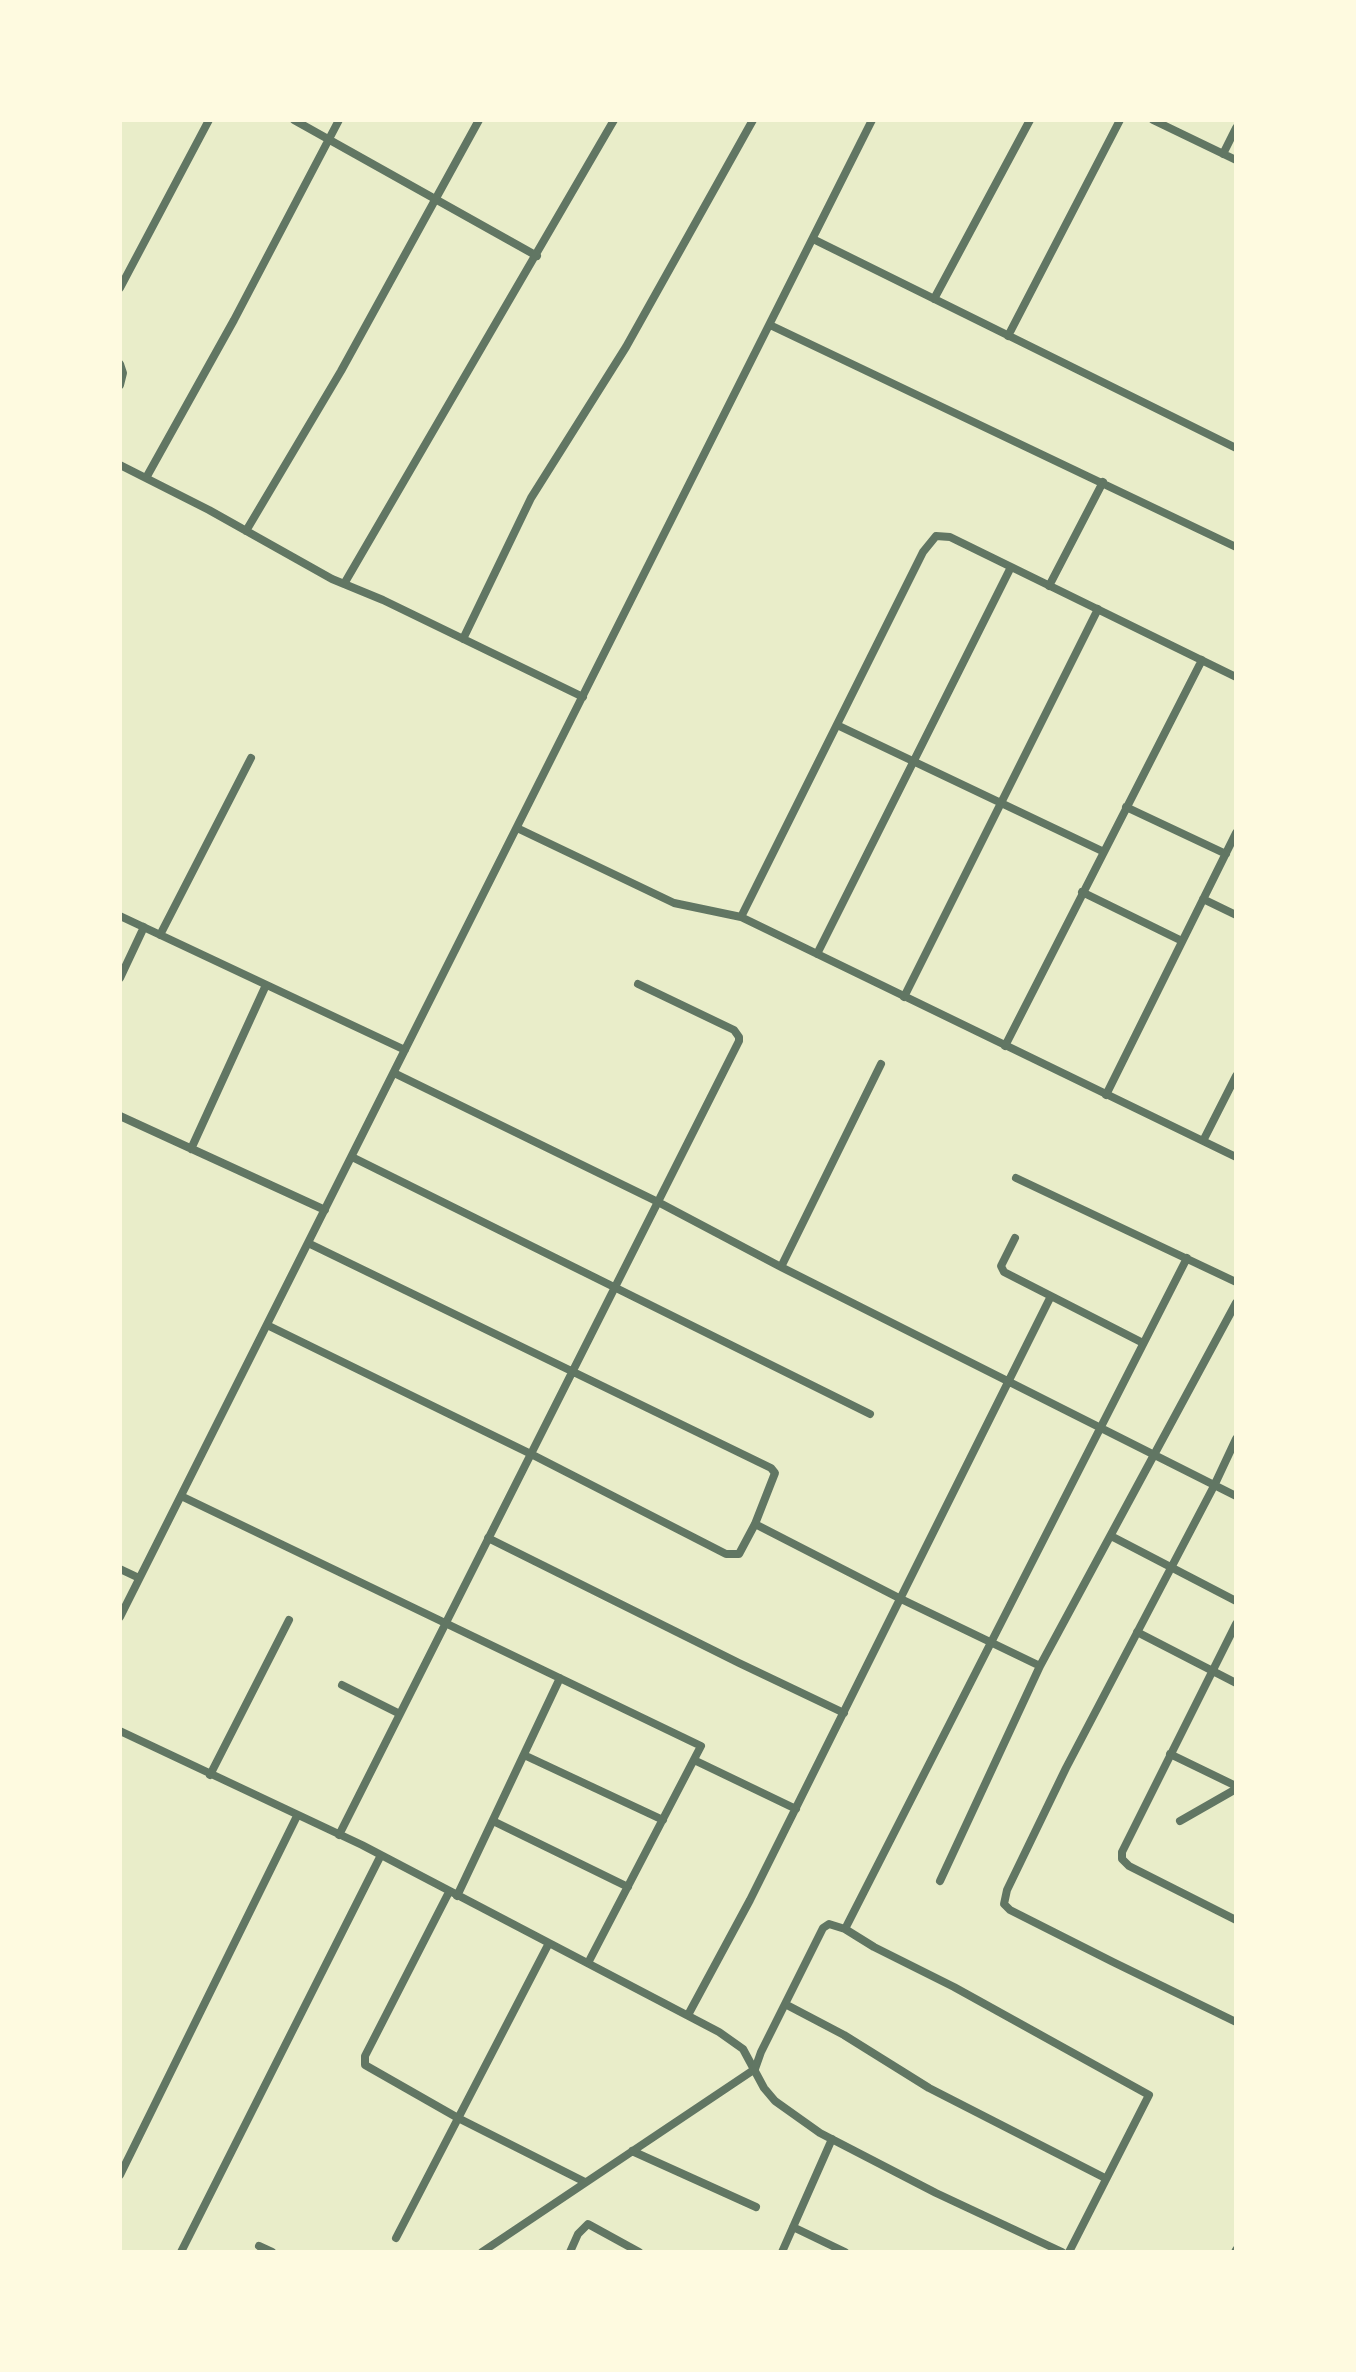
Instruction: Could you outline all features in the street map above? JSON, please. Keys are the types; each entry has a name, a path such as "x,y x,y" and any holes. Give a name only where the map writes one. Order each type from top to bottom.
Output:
{"street":[{"path":"120,288 209,120"},
{"path":"294,120 537,256"},
{"path":"146,478 234,320 339,120"},
{"path":"246,531 341,371 479,120"},
{"path":"344,584 614,120"},
{"path":"463,639 531,498 626,347 753,120"},
{"path":"120,1617 872,120"},
{"path":"934,299 1030,120"},
{"path":"1008,336 1120,120"},
{"path":"1153,120 1236,160"},
{"path":"1223,154 1236,128"},
{"path":"813,239 1236,448"},
{"path":"770,325 1236,547"},
{"path":"120,364 123,373 120,385"},
{"path":"120,465 344,584 583,697"},
{"path":"1049,586 1103,482"},
{"path":"741,917 932,539 945,535 1236,677"},
{"path":"817,954 1011,567"},
{"path":"904,997 1098,609"},
{"path":"1005,1046 1202,660"},
{"path":"837,725 1102,851"},
{"path":"160,935 251,758"},
{"path":"1126,807 1226,854"},
{"path":"517,828 674,903 741,917 1236,1157"},
{"path":"1106,1095 1236,833"},
{"path":"1082,892 1182,941"},
{"path":"1203,899 1236,915"},
{"path":"120,916 405,1050"},
{"path":"120,978 144,927"},
{"path":"339,1835 739,1037 734,1030 638,984"},
{"path":"191,1149 266,985"},
{"path":"781,1267 881,1064"},
{"path":"394,1073 658,1202 1236,1496"},
{"path":"1203,1141 1236,1076"},
{"path":"120,1116 325,1210"},
{"path":"352,1157 870,1414"},
{"path":"1016,1178 1236,1282"},
{"path":"1015,1238 1002,1262 1002,1269 1143,1343"},
{"path":"267,1325 531,1454 726,1554 739,1554 755,1524 775,1473 771,1468 308,1243"},
{"path":"845,1929 1187,1258"},
{"path":"688,2015 796,1809 1051,1296"},
{"path":"940,1881 1040,1666 1236,1303"},
{"path":"1236,1439 1066,1768 1007,1890 1004,1904 1010,1910 1100,1956 1236,2022"},
{"path":"181,1496 701,1746 588,1963"},
{"path":"755,1524 1040,1666"},
{"path":"1111,1536 1236,1601"},
{"path":"488,1538 844,1713"},
{"path":"120,1569 139,1578"},
{"path":"210,1775 289,1620"},
{"path":"1236,1624 1125,1843 1122,1859 1171,1888 1236,1920"},
{"path":"1137,1632 1236,1683"},
{"path":"560,1678 493,1821 364,2060 365,2065 374,2072 585,2182"},
{"path":"342,1685 400,1714"},
{"path":"120,1731 381,1855 688,2015 734,2042 750,2058 764,2088 775,2101 832,2139 936,2193 1062,2252"},
{"path":"1170,1754 1236,1788"},
{"path":"524,1755 663,1820"},
{"path":"694,1760 796,1809"},
{"path":"1180,1821 1236,1788"},
{"path":"120,2175 297,1816"},
{"path":"493,1821 628,1887"},
{"path":"181,2252 381,1855"},
{"path":"482,2252 755,2069 823,1928 829,1924 845,1929 954,1987 1149,2095 1069,2252"},
{"path":"396,2238 549,1943"},
{"path":"785,2004 844,2035 929,2088 1105,2178"},
{"path":"782,2252 832,2139"},
{"path":"632,2151 756,2207"},
{"path":"570,2252 578,2234 588,2224 639,2252"},
{"path":"793,2227 845,2252"},
{"path":"259,2246 272,2252"}]}
